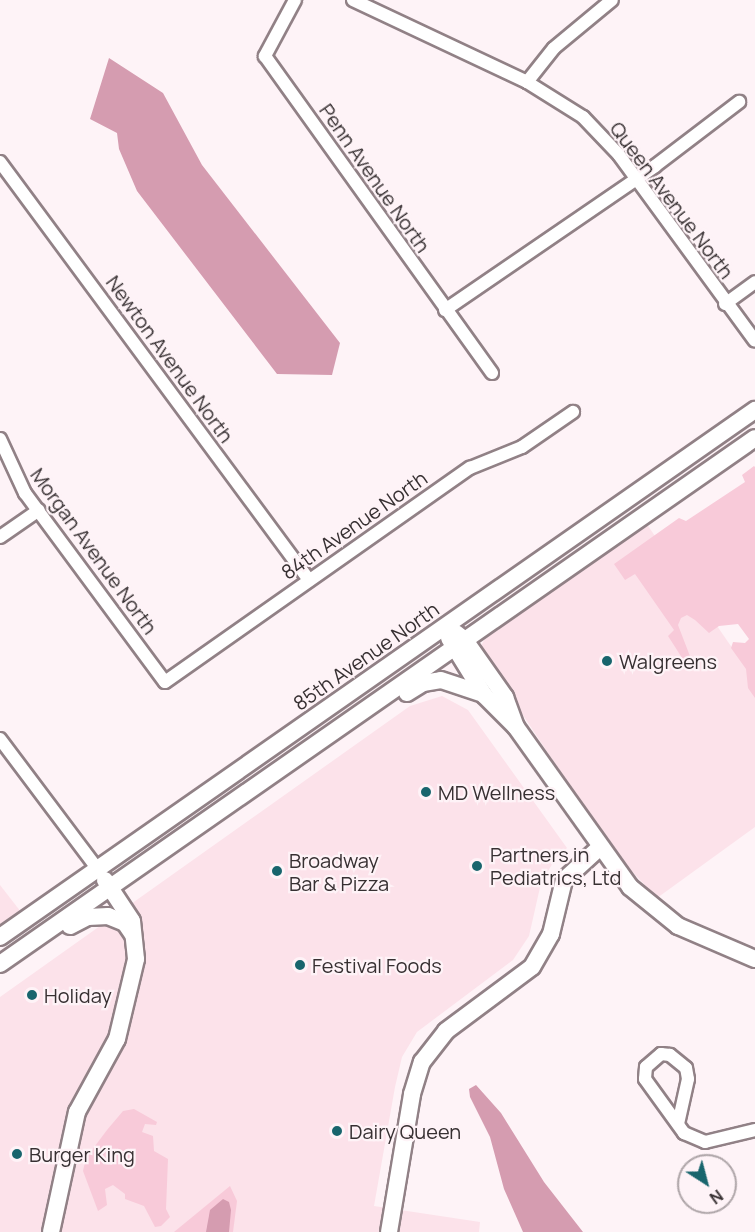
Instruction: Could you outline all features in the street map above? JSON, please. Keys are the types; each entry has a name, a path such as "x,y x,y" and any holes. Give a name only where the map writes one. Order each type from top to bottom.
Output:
{"main road":[{"name":"85th Avenue North","path":"0,937 755,410"},
{"path":"0,964 755,438"},
{"path":"446,626 505,697 516,727"},
{"path":"459,644 484,695 516,727 599,848 648,904 703,940 755,959"},
{"path":"264,781 303,765 423,683 449,680 484,695"},
{"path":"389,1232 412,1094 422,1062 446,1031 532,967 551,934 564,880 599,848"},
{"path":"51,1232 73,1126 85,1093 110,1054 122,1024 137,944 132,921 97,868"},
{"path":"0,969 16,964 88,917 108,916 125,923 137,944"}],"street":[{"name":"Penn Avenue North","path":"296,0 265,56 492,373"},
{"name":"Queen Avenue North","path":"353,0 526,82 583,117 602,135 635,178 724,304 755,342"},
{"path":"526,82 554,48 612,0"},
{"path":"445,310 635,178 739,102"},
{"name":"Newton Avenue North","path":"0,162 309,580"},
{"path":"724,304 755,282"},
{"name":"84th Avenue North","path":"165,682 470,468 522,447 573,412"},
{"name":"Morgan Avenue North","path":"0,439 14,474 165,682"},
{"path":"0,537 39,510"},
{"path":"0,739 97,868"},
{"path":"678,1124 688,1079 686,1068 670,1055 661,1054 646,1067 645,1078 661,1106 678,1124 693,1139 705,1142 755,1130"}],"shaded area":[{"path":"109,58 163,93 202,165 340,343 332,375 277,374 137,191 119,149 117,133 90,119"},
{"path":"754,466 755,698 748,688 746,669 731,648 733,642 745,643 749,639 738,624 719,626 709,633 687,615 681,618 678,625 693,664 686,664 668,636 674,630 635,574 625,580 614,564 679,518 686,521 745,482 742,475"},
{"path":"646,523 755,681 755,827 657,898 626,865 571,788 482,653 482,644 487,635"},
{"path":"442,696 468,710 567,848 554,861 541,883 529,936 513,960 417,1032 402,1057 395,1087 374,1206 480,1222 479,1232 0,1232 0,997 410,706"},
{"path":"0,885 21,912 0,928"},
{"path":"476,1085 501,1113 544,1182 583,1232 523,1232 504,1189 490,1137 470,1097 469,1089"},
{"path":"134,1109 157,1122 156,1125 145,1124 142,1132 153,1136 154,1151 168,1159 166,1209 170,1217 161,1226 155,1227 144,1206 125,1199 125,1194 113,1185 105,1189 107,1205 98,1211 83,1171 86,1158 107,1130 123,1111"},
{"path":"230,1186 237,1201 233,1232 174,1232"},
{"path":"223,1199 229,1202 231,1210 229,1232 206,1232 210,1210"}],"place":[{"name":"Walgreens","path":"607,661"},
{"name":"MD Wellness","path":"426,792"},
{"name":"Partners in Pediatrics, Ltd","path":"477,866"},
{"name":"Broadway Bar & Pizza","path":"277,871"},
{"name":"Festival Foods","path":"300,965"},
{"name":"Holiday","path":"32,995"},
{"name":"Dairy Queen","path":"337,1131"},
{"name":"Burger King","path":"17,1154"}]}
